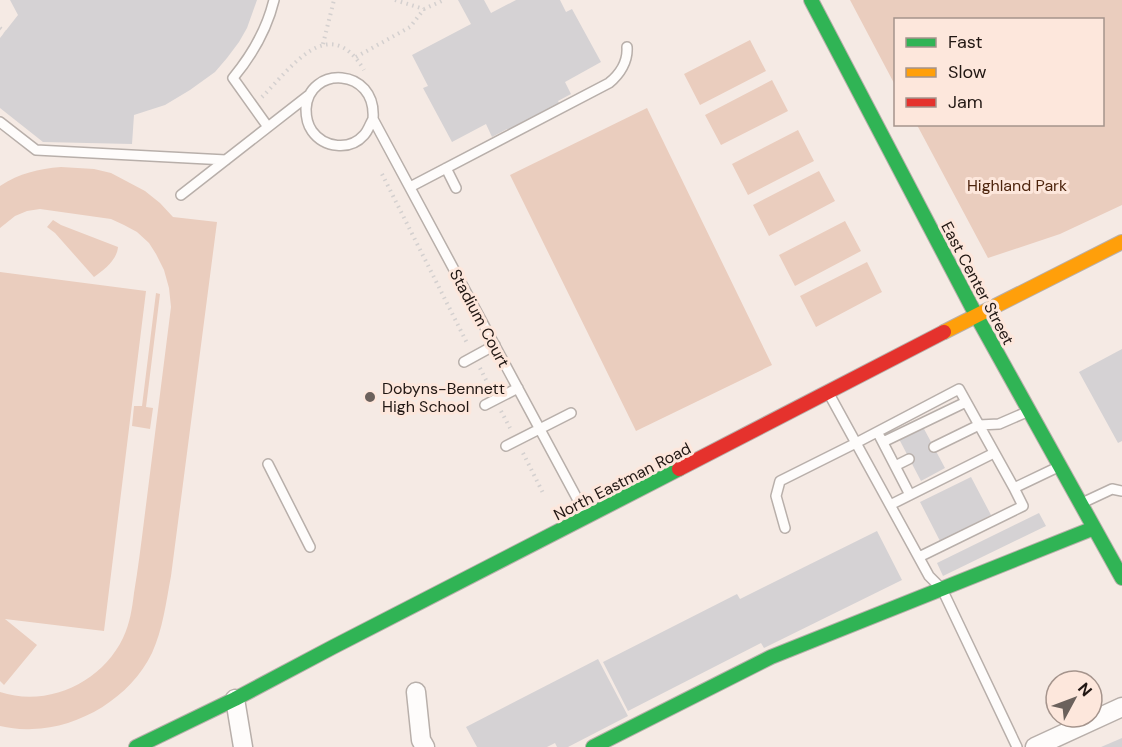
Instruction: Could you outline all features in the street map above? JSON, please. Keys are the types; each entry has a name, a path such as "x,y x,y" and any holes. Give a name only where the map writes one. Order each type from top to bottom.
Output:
{"street":[{"name":"East Center Street","path":"811,0 976,315 1122,579"},
{"name":"North Eastman Road","path":"136,747 235,699 976,315 1122,242"},
{"path":"593,747 771,657 1094,528"},
{"path":"416,692 421,740 425,747"},
{"path":"235,699 243,747"},
{"path":"1035,747 1122,707"}],"lane":[{"path":"268,127 233,78 255,48 274,0"},
{"path":"410,187 609,83 616,77 623,65 627,47"},
{"name":"Stadium Court","path":"181,195 324,81 335,78 359,83 367,92 374,110 373,119 588,517"},
{"path":"309,95 306,103 306,117 310,128 323,142 334,146 351,144 365,134 373,119"},
{"path":"0,122 36,150 226,160"},
{"path":"446,168 456,188"},
{"path":"464,362 495,345"},
{"path":"485,405 518,388"},
{"path":"785,528 776,496 780,481 959,389 1023,506 919,557"},
{"path":"828,392 929,576 942,589 1017,747"},
{"path":"883,442 966,402"},
{"path":"934,447 979,424 999,424 1029,411"},
{"path":"506,446 571,412"},
{"path":"878,432 910,495"},
{"path":"890,505 994,453"},
{"path":"895,466 909,459"},
{"path":"268,464 310,546"},
{"path":"1014,488 1059,466"},
{"path":"1080,504 1112,489 1122,491"}],"path":[{"path":"323,44 334,0"},
{"path":"395,0 424,9"},
{"path":"356,57 410,27 424,9 444,0"},
{"path":"0,28 5,32"},
{"path":"382,174 544,495"}],"green space":[{"name":"Highland Park","path":"850,0 1122,0 1122,205 1060,234 988,258 918,126 1104,126 1104,18 894,18 894,83"},
{"path":"750,40 766,71 700,105 684,74"},
{"path":"772,80 788,111 721,145 705,115"},
{"path":"647,108 772,365 636,431 510,175"},
{"path":"798,130 814,161 748,195 732,164"},
{"path":"61,167 94,169 111,173 145,191 173,217 217,222 171,576 156,644 143,669 131,683 102,707 68,723 20,729 0,726 0,692 18,696 37,696 54,694 72,688 88,679 114,654 127,627 139,557 171,307 164,270 156,254 149,243 137,232 124,225 111,219 40,209 15,216 0,228 0,186 29,172"},
{"path":"819,171 835,201 769,236 753,205"},
{"path":"53,220 118,247 113,260 94,277 47,227"},
{"path":"845,221 861,251 795,286 779,255"},
{"path":"867,262 882,292 816,327 800,296"},
{"path":"0,272 146,291 104,631 5,619 37,645 4,685 0,681"},
{"path":"156,293 160,294 146,407 153,408 150,429 132,426 134,406 142,406"}],"building":[{"path":"10,0 257,0 247,28 239,42 215,72 165,105 134,115 132,144 43,142 0,108 0,38 18,15"},
{"path":"458,0 484,0 491,13 516,0 560,0 566,12 572,9 601,62 565,82 571,94 558,101 560,105 509,131 507,129 492,137 486,124 452,142 423,88 428,86 412,55 471,24"},
{"path":"1122,349 1122,441 1118,443 1079,372"},
{"path":"923,427 945,468 921,481 899,439"},
{"path":"971,477 991,515 940,541 920,502"},
{"path":"1039,513 1046,526 943,576 937,563"},
{"path":"877,531 902,580 764,648 761,643 628,711 603,662 737,594 740,599"},
{"path":"598,659 628,716 568,747 557,747 555,743 547,747 477,747 466,727"},
{"path":"1122,738 1122,747 1101,747"}],"traffic: fast":[{"path":"811,0 976,315 1122,578"},
{"path":"136,747 235,699 679,469"},
{"path":"593,747 771,657 1094,528"}],"traffic: slow":[{"path":"944,332 1122,242"}],"traffic: jam":[{"path":"679,469 944,332"}],"place":[{"name":"Dobyns-Bennett High School","path":"370,397"}]}
